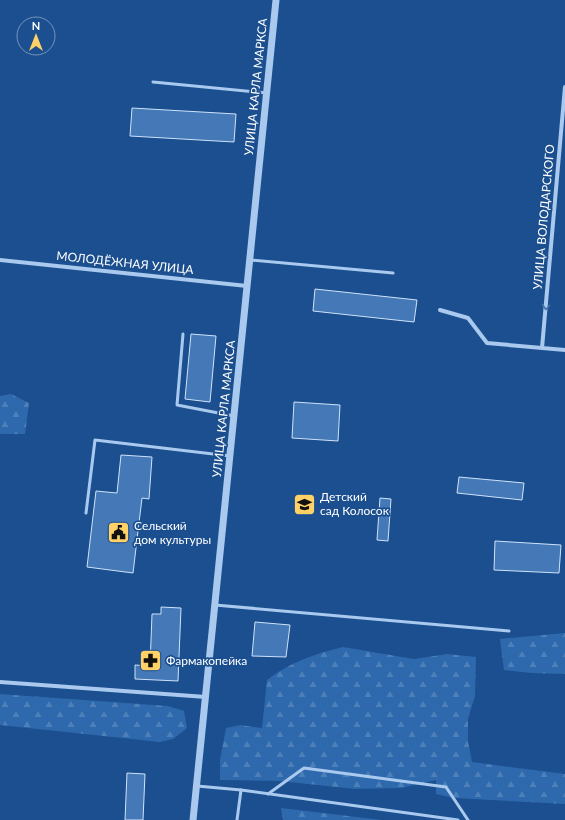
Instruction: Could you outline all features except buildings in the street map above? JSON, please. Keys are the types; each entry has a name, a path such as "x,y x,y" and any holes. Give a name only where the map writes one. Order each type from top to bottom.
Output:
{"street":[{"name":"УЛИЦА КАРЛА МАРКСА","path":"193,820 276,0"},
{"name":"УЛИЦА ВОЛОДАРСКОГО","path":"542,348 565,87"},
{"name":"МОЛОДЁЖНАЯ УЛИЦА","path":"0,260 247,286"},
{"path":"440,310 468,318 488,343 565,350"},
{"path":"0,682 206,697"}],"lane":[{"path":"153,82 266,93"},
{"path":"250,260 393,273"},
{"path":"183,334 177,405 234,416"},
{"path":"86,513 95,440 230,456"},
{"path":"215,605 509,631"},
{"path":"268,794 304,768 312,769 446,787 468,820"},
{"path":"197,786 241,790 458,820"},
{"path":"238,820 241,790"}],"green space":[{"path":"11,394 29,403 25,434 0,434 0,396"},
{"path":"565,633 565,674 531,673 504,670 500,639"},
{"path":"343,647 414,659 447,654 476,657 475,696 468,719 468,741 472,762 565,774 565,804 454,798 436,794 436,780 401,788 355,789 280,781 220,780 220,760 226,728 240,725 262,728 267,680 285,668 303,659"},
{"path":"0,694 168,706 184,711 187,728 173,739 160,742 0,725"},
{"path":"281,808 382,820 283,820"}],"place":[{"name":"Детский сад Колосок","path":"305,504"},
{"name":"Сельский дом культуры","path":"119,533"},
{"name":"Фармакопейка","path":"151,661"}]}
